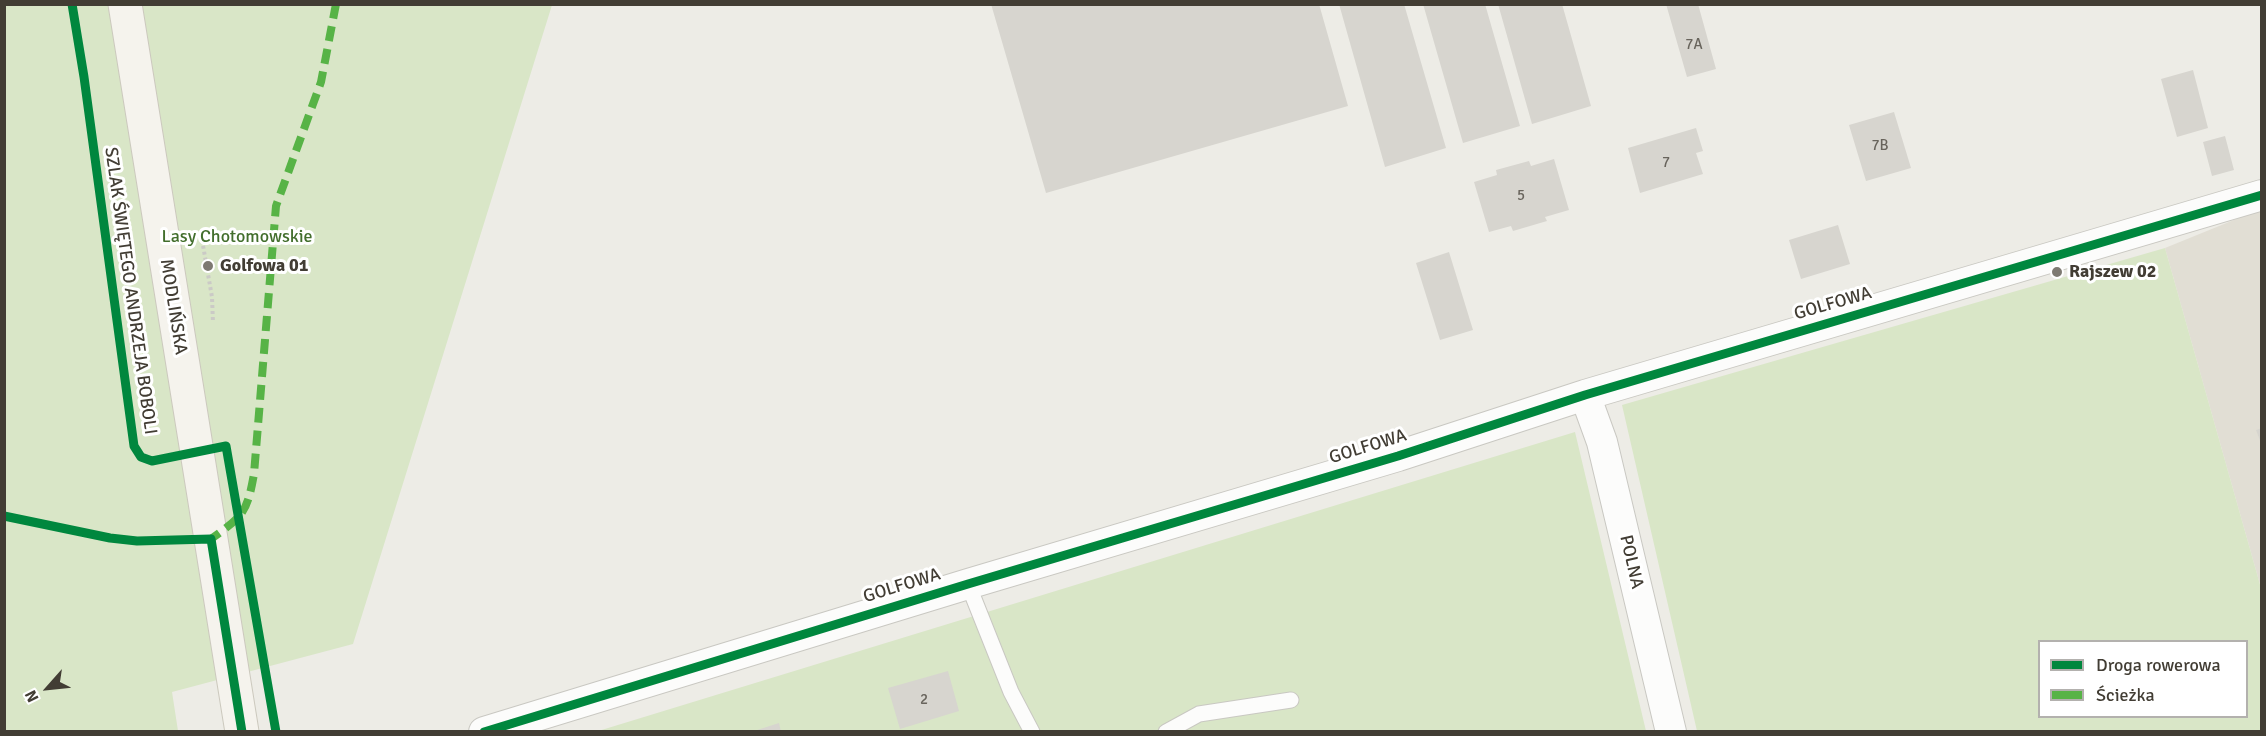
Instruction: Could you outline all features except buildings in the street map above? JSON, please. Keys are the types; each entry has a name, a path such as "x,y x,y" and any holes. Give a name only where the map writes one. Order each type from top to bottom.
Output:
{"main road":[{"name":"MODLIŃSKA","path":"124,4 242,732"}],"street":[{"name":"GOLFOWA","path":"484,732 1398,456 1586,394 2262,195"},
{"name":"POLNA","path":"1586,394 1602,442 1671,732"}],"lane":[{"path":"968,584 1011,692 1032,732"},
{"path":"1166,732 1199,714 1291,700"}],"shaded area":[{"path":"2261,209 2261,588 2165,248"}],"green space":[{"name":"Lasy Chotomowskie","path":"4,5 552,5 353,644 172,692 178,731 5,731"},
{"path":"2165,248 2261,588 2261,731 1697,731 1622,405"},
{"path":"1575,432 1646,731 595,732"}],"marked path":[{"path":"206,539 211,539 237,519 249,497 254,474 276,206 321,82 336,4"}],"cycle path":[{"name":"SZLAK ŚWIĘTEGO ANDRZEJA BOBOLI","path":"72,4 134,446 141,457 152,461 226,446 276,732"},
{"path":"484,732 1398,456 1585,395 2262,195"},
{"path":"4,516 110,538 137,541 211,539 242,732"}],"place":[{"name":"Golfowa 01","path":"208,266"},
{"name":"Rajszew 02","path":"2057,272"}]}
